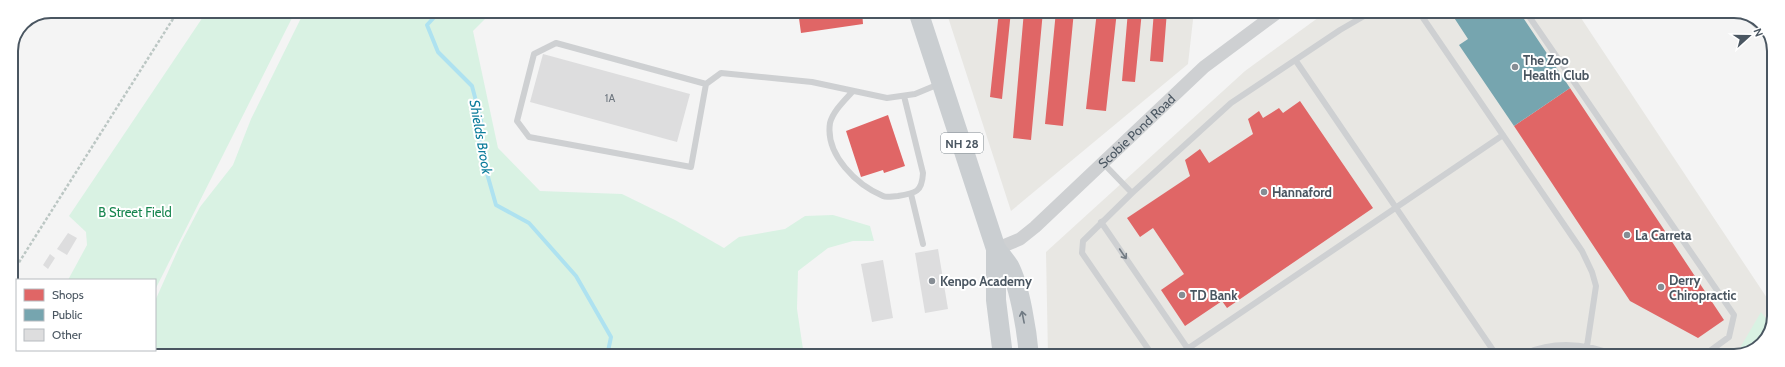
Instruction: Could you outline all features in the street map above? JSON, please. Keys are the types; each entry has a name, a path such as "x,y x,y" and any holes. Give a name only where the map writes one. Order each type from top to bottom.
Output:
{"main road":[{"name":"NH 28","path":"921,18 996,249 996,300 1002,349"},
{"name":"NH 28","path":"996,249 1009,267 1014,281 1024,319 1028,349"}],"street":[{"name":"Scobie Pond Road","path":"996,249 1020,239 1035,227 1204,68 1270,18"}],"lane":[{"path":"1148,349 1082,253 1083,241 1132,193 1231,103 1340,30 1361,18"},
{"path":"1422,18 1582,251 1592,272 1596,286 1587,346"},
{"path":"1530,18 1734,315 1729,338 1713,349"},
{"path":"706,84 556,43 534,54 517,121 529,137 690,167 706,84 721,74 812,82 887,98 915,94 943,83"},
{"path":"1296,60 1492,349"},
{"path":"853,91 834,112 830,123 830,138 845,167 855,178 885,197 911,194 918,190 922,184 923,173 904,96"},
{"path":"1101,222 1188,349 1503,135"},
{"path":"1103,163 1132,193"},
{"path":"911,194 922,244"},
{"path":"1540,349 1559,345 1587,346 1596,349"}],"path":[{"path":"18,264 174,18"}],"shaded area":[{"path":"948,18 1193,18 1188,64 1011,211"},
{"path":"1318,18 1581,18 1767,298 1767,316 1763,332 1759,338 1749,346 1738,349 1048,349 1046,252 1245,71"}],"green space":[{"name":"B Street Field","path":"202,18 292,18 156,288 156,279 69,279 87,245 86,232 69,216"},
{"path":"301,18 486,18 473,31 498,148 540,191 622,194 675,220 724,248 739,237 785,229 805,216 833,215 870,226 874,241 853,241 828,248 798,271 797,309 803,349 156,349 156,299 181,243 200,207 233,165 251,119"},
{"path":"1761,312 1766,319 1763,332 1759,338 1749,346 1740,349"}],"building: Shops":[{"path":"799,18 863,18 863,24 801,33"},
{"path":"998,18 1010,18 1002,99 990,97"},
{"path":"1023,18 1042,18 1031,140 1013,138"},
{"path":"1055,18 1073,18 1063,126 1045,124"},
{"path":"1096,18 1116,18 1106,111 1086,109"},
{"path":"1127,18 1141,18 1135,82 1122,81"},
{"path":"1153,18 1166,18 1163,62 1150,61"},
{"path":"1570,88 1724,320 1698,338 1630,301 1514,126"},
{"name":"Hannaford","path":"1300,101 1373,208 1227,308 1222,301 1185,326 1161,290 1184,274 1153,228 1140,237 1127,218 1190,176 1185,160 1200,149 1209,163 1253,134 1248,119 1259,111 1263,118 1279,108 1283,113"},
{"path":"888,115 905,166 884,173 883,170 861,177 846,131"}],"building: Public":[{"name":"The Zoo Health Club","path":"1454,18 1523,18 1570,88 1514,126 1459,45 1468,39"}],"building: Other":[{"path":"543,54 690,94 677,142 530,102"},
{"path":"68,233 77,238 67,255 57,249"},
{"name":"Kenpo Academy","path":"938,249 948,309 925,313 915,253"},
{"path":"50,254 55,258 48,269 43,265"},
{"path":"883,260 893,318 872,322 861,264"}],"waterway":[{"name":"Shields Brook","path":"434,18 427,25 438,52 472,86 481,120 480,149 496,205 529,223 576,276 611,337 608,349"}],"place":[{"name":"The Zoo Health Club","path":"1515,67"},
{"name":"Hannaford","path":"1264,192"},
{"name":"La Carreta","path":"1627,235"},
{"name":"Kenpo Academy","path":"932,281"},
{"name":"Derry Chiropractic","path":"1661,287"},
{"name":"TD Bank","path":"1182,295"}]}
